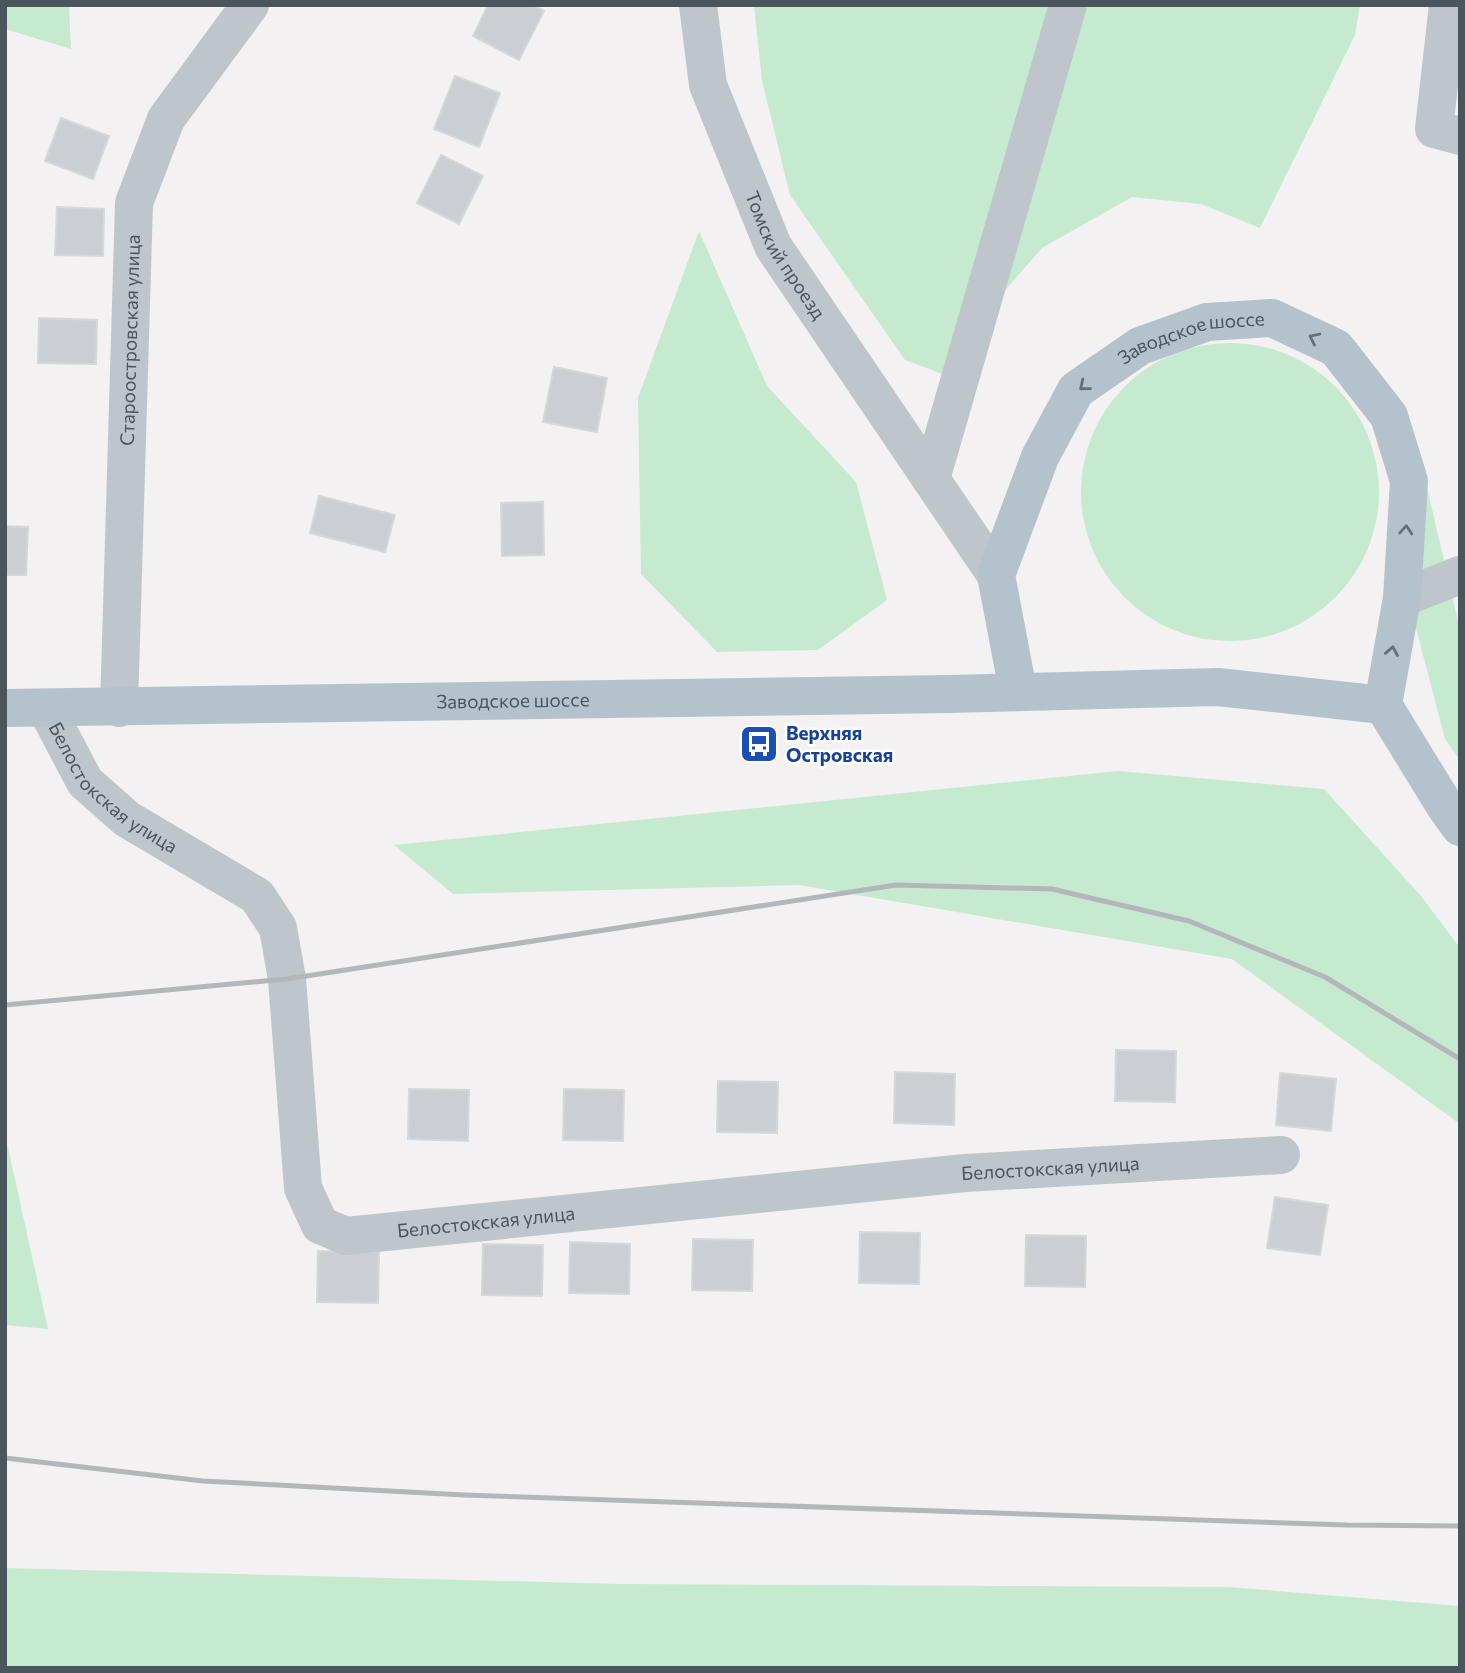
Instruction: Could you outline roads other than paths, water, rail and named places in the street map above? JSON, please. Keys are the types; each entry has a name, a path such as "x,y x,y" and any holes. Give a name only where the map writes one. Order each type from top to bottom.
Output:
{"main road":[{"name":"Заводское шоссе","path":"5,708 1218,687 1383,705 1402,598 1409,481 1389,416 1336,348 1272,318 1207,323 1140,346 1076,390 1040,457 996,575"},
{"path":"996,575 1018,691"},
{"path":"1383,705 1460,827"}],"street":[{"name":"Староостровская улица","path":"120,708 134,203 166,118 250,5"},
{"name":"Томский проезд","path":"698,5 708,85 773,246 996,575"},
{"path":"931,479 1068,5"},
{"path":"1447,132 1448,5"},
{"path":"1402,598 1460,575"},
{"name":"Белостокская улица","path":"46,708 85,782 127,819 257,896 278,928 286,979 303,1188 320,1225 346,1236 965,1173 1281,1155"}],"railway":[{"path":"5,1005 287,979 896,885 1052,889 1189,921 1325,977 1460,1059"},
{"path":"5,1458 203,1481 464,1495 1347,1525 1460,1526"}],"place":[{"name":"Верхняя Островская","path":"759,744"}]}
